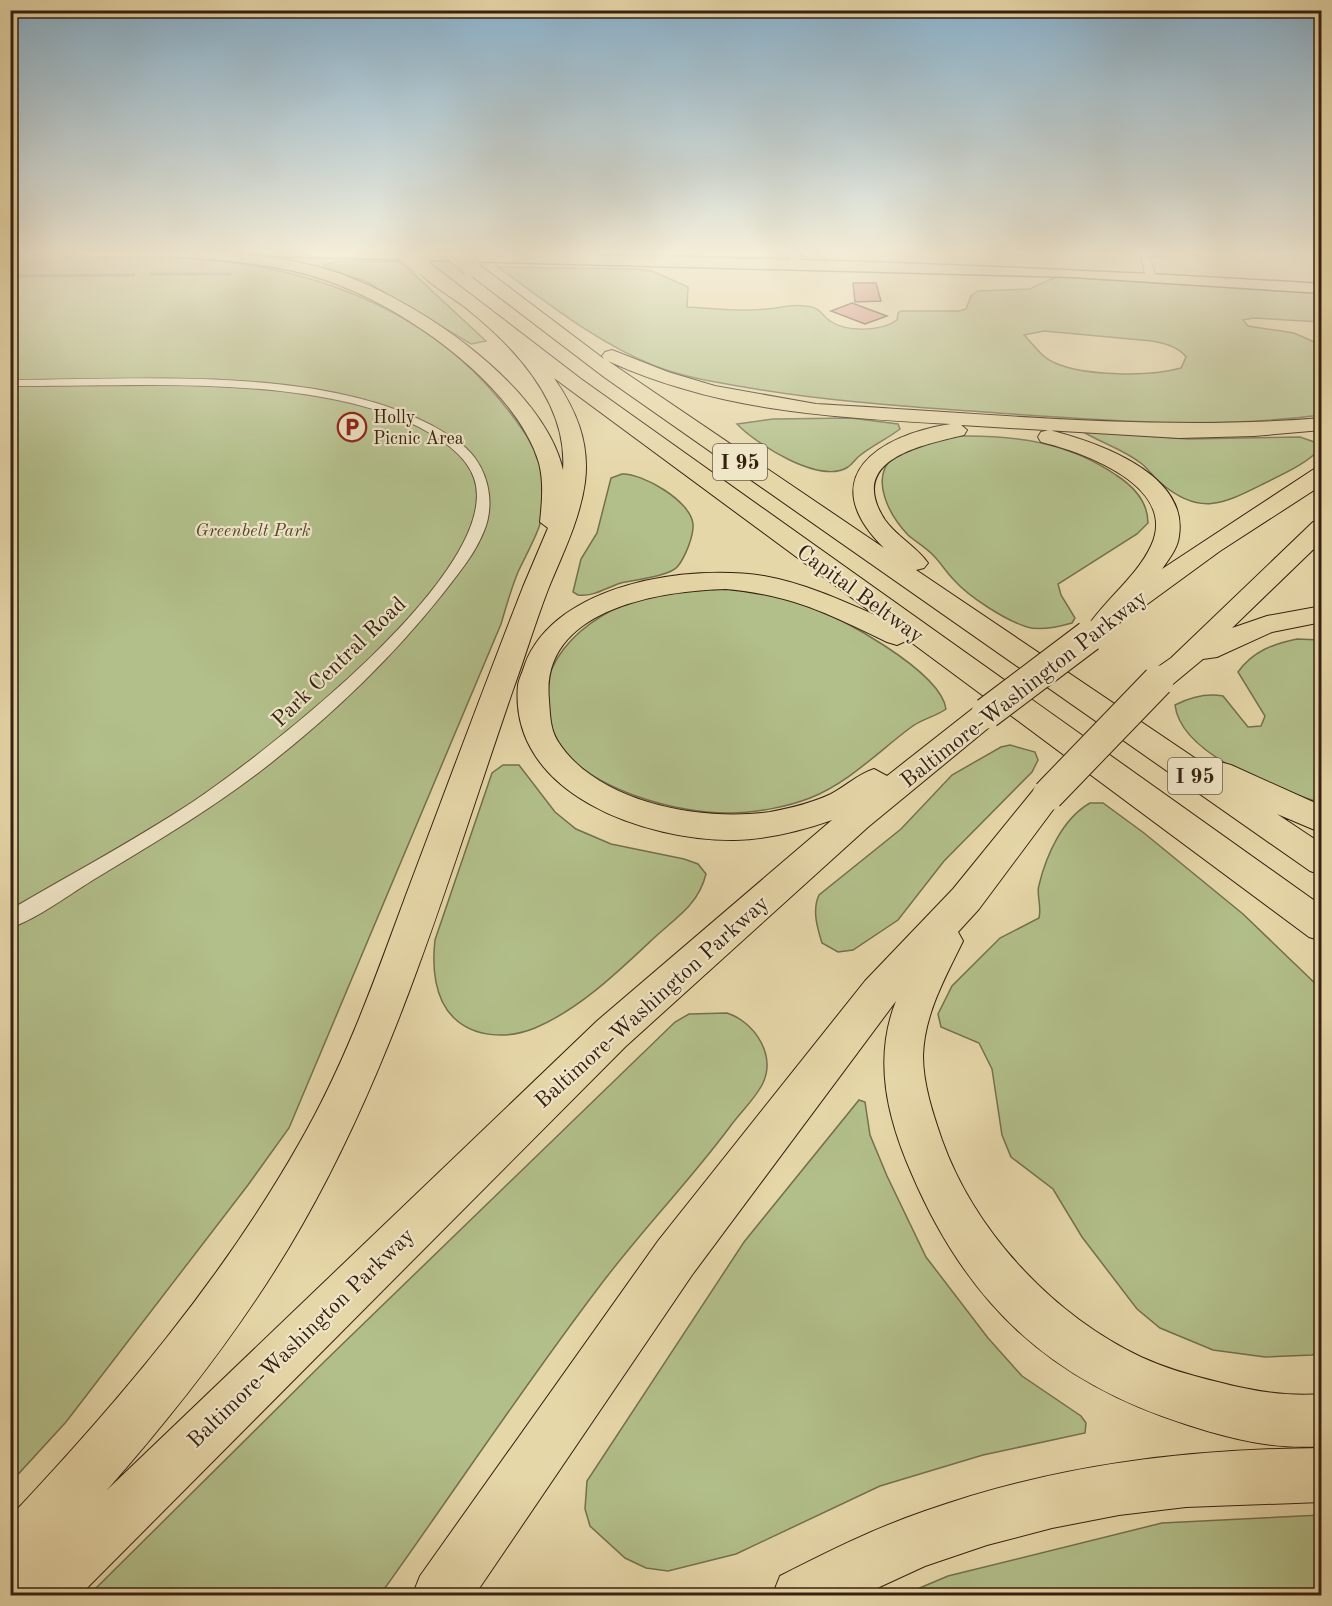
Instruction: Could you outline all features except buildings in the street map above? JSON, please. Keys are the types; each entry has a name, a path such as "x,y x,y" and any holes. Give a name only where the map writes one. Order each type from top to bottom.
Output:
{"highway":[{"path":"427,327 472,360 498,384 533,427 550,462 554,502 551,525 536,587"},
{"path":"10,1558 94,1468 184,1356 258,1254 316,1158 358,1071 390,990 536,587 570,503 575,481 575,440 564,409 543,376 497,327"},
{"name":"Capital Beltway","path":"499,327 1322,927"},
{"name":"Capital Beltway","path":"549,327 611,373 1322,862"},
{"path":"563,327 636,368 692,386 757,401 850,413 1179,431 1254,430 1322,424"},
{"path":"991,634 885,536 868,511 863,489 869,469 887,451 900,444 930,434 964,430 1032,434 1102,454 1142,480 1161,502 1167,513 1167,539 1148,569 1095,631"},
{"name":"Baltimore-Washington Parkway","path":"38,1596 611,1034 856,818 987,713 1095,631 1211,546 1322,474"},
{"path":"440,1596 696,1231 879,993 966,899 1048,795 1169,673 1322,527"},
{"path":"962,666 818,600 792,591 735,580 674,582 622,594 588,611 566,627 548,647 538,663 531,703 537,730 544,745 570,775 591,790 619,806 650,817 682,824 717,827 781,823 833,807 892,769 962,718 987,713"},
{"path":"1169,673 1258,627 1278,620 1322,614"},
{"path":"1069,688 1209,768 1322,820"},
{"path":"1132,789 1322,951"},
{"path":"966,899 920,985 909,1015 903,1056 908,1100 923,1149 949,1206 984,1257 1023,1302 1073,1345 1125,1375 1181,1398 1242,1414 1305,1422 1322,1420"},
{"path":"800,1596 845,1570 937,1533 1019,1508 1076,1495 1155,1483 1227,1476 1322,1475"}],"street":[{"name":"Park Central Road","path":"10,383 238,384 338,396 409,418 444,437 469,458 475,468 481,479 483,506 478,530 462,560 405,631 323,711 256,765 198,807 10,920"}],"green space":[{"name":"Greenbelt Park","path":"11,327 417,327 443,345 473,371 517,421 532,444 542,469 545,496 536,536 515,578 501,624 289,1128 66,1422 11,1482"},
{"path":"442,327 471,327 486,341 471,344"},
{"path":"582,327 845,327 864,329 882,327 1254,327 1294,333 1321,345 1321,415 1230,422 1138,422 855,402 730,385 680,374 634,357","holes":["1044,331 1161,343 1171,346 1186,357 1181,368 1152,373 1117,374 1083,371 1050,361 1024,335"]},
{"path":"851,418 898,424 900,429 863,453 848,467 836,471 822,471 789,460 758,442 737,424 773,419"},
{"path":"1085,433 1188,439 1300,437 1317,443 1321,448 1286,473 1236,497 1212,504 1188,500 1176,494 1159,482 1145,466 1135,459"},
{"path":"958,436 1020,439 1060,448 1098,464 1116,475 1134,489 1142,501 1148,523 1137,534 1058,584 1061,595 1075,618 1072,623 1038,629 1018,624 998,614 961,587 927,549 908,535 895,518 882,486 886,466 893,457 907,448"},
{"path":"622,474 653,483 684,506 693,524 688,546 678,566 668,572 621,583 590,595 578,595 573,592 581,559 597,533 611,478"},
{"path":"712,588 781,597 819,609 839,619 908,662 940,694 946,709 914,725 850,776 824,792 771,809 730,813 685,809 636,796 591,774 573,760 559,743 548,716 546,692 552,669 564,649 581,631 602,616 625,604 664,592"},
{"path":"1297,639 1321,640 1321,803 1258,780 1213,755 1194,740 1181,723 1175,705 1199,696 1223,696 1248,727 1261,726 1265,716 1238,672 1250,659 1264,650"},
{"path":"1010,745 1035,752 1038,760 1032,772 944,861 898,920 853,950 838,952 822,943 816,913 819,895 901,829 952,775 1001,747"},
{"path":"503,765 519,765 555,812 576,829 611,844 684,859 698,864 706,874 700,891 689,906 584,1000 552,1020 525,1032 492,1035 462,1025 447,1010 438,992 434,960 435,940 492,773"},
{"path":"1090,803 1103,803 1144,833 1243,914 1321,989 1321,1351 1312,1355 1265,1357 1213,1350 1160,1328 1137,1309 1082,1237 1053,1189 1011,1157 1002,1135 992,1069 979,1043 941,1027 938,1014 952,986 1000,938 1039,918 1038,889 1051,851 1071,818"},
{"path":"727,1013 746,1024 761,1042 767,1063 766,1074 759,1091 599,1287 380,1595 89,1595 326,1360 675,1022 689,1014"},
{"path":"859,1100 865,1102 870,1135 926,1257 988,1338 1022,1376 1081,1416 1086,1423 1085,1433 983,1455 880,1486 736,1554 668,1571 646,1568 625,1558 590,1526 585,1509 587,1481 744,1242"},
{"path":"1321,1515 1321,1595 903,1595 948,1576 1162,1523"}],"place":[{"name":"Holly Picnic Area","path":"352,427"}]}
